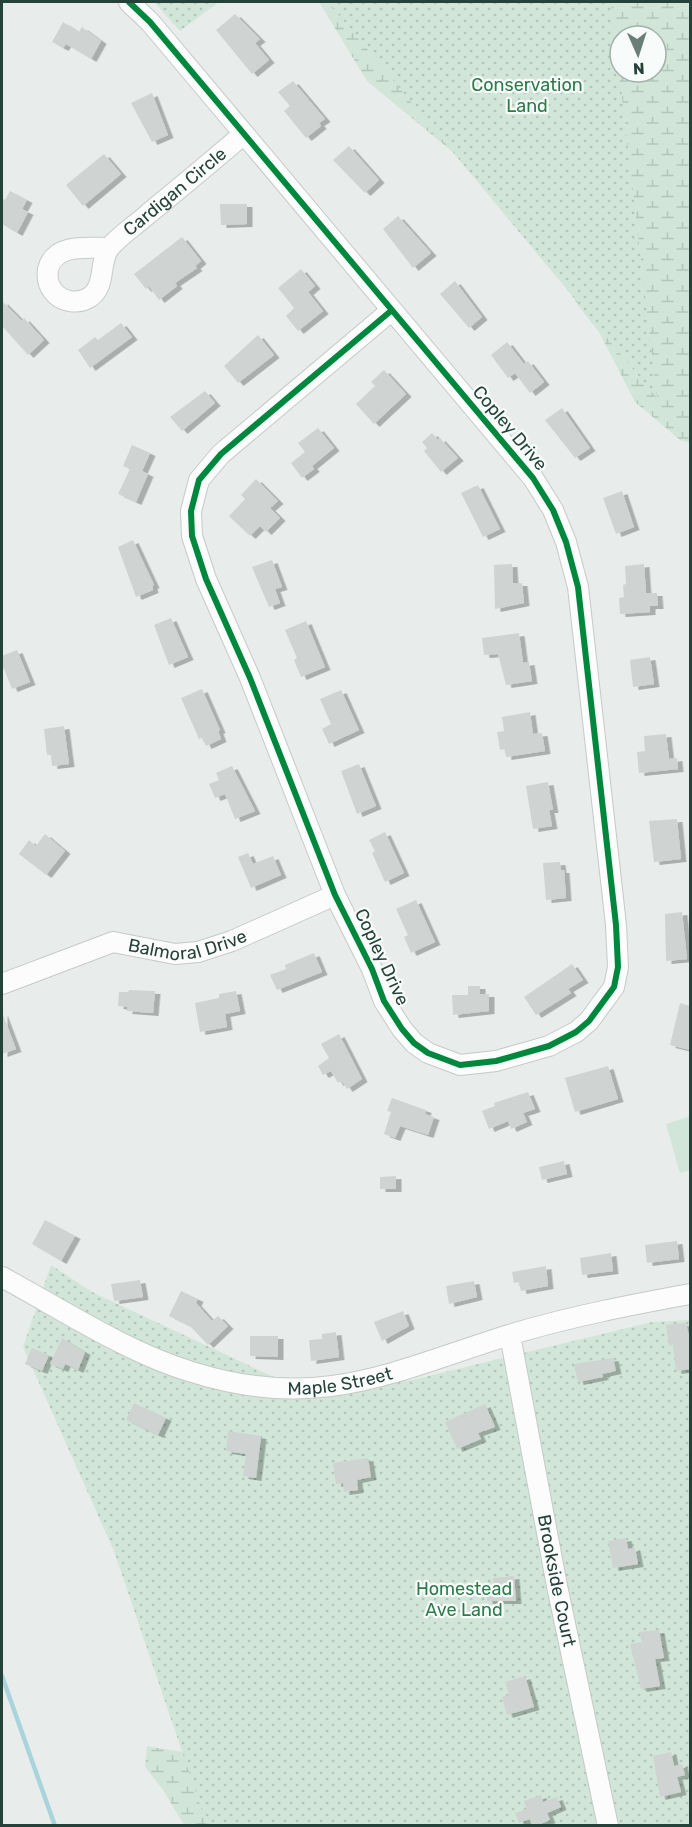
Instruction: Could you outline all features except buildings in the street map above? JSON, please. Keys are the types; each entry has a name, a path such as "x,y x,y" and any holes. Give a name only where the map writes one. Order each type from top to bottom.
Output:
{"street":[{"name":"Copley Drive","path":"129,2 150,22 534,478 553,510 566,542 578,587 586,646 616,925 618,967 614,987 589,1021 576,1032 549,1046 477,1065 452,1062 429,1053 414,1043 391,1015 335,895 259,701 206,579 192,536 192,511 199,480 221,454 392,310"},
{"name":"Cardigan Circle","path":"108,248 243,134"},
{"name":"Balmoral Drive","path":"2,984 113,942 175,954 198,952 232,941 335,895"},
{"name":"Maple Street","path":"2,1277 160,1361 201,1375 248,1386 307,1389 359,1383 510,1335 690,1294"},
{"name":"Brookside Court","path":"510,1335 557,1586 608,1826"}],"green space":[{"path":"154,2 219,2 180,31"},
{"name":"Conservation Land","path":"319,2 690,2 690,443 680,440 635,402 599,332 577,304 555,262 489,182 367,81"},
{"name":"Conservation Land","path":"328,2 611,2 614,24 608,24 608,84 621,84 657,398"},
{"path":"690,1116 690,1170 680,1173 666,1124"},
{"name":"Homestead Ave Land","path":"51,1265 92,1292 276,1378 408,1381 652,1322 690,1320 690,1825 207,1825 114,1551 23,1347"},
{"path":"147,1746 200,1755 290,1825 184,1825 163,1790 145,1767"}],"waterway":[{"path":"2,1676 55,1826"}],"cycle path":[{"path":"129,2 150,22 533,478 553,510 566,542 578,587 616,925 618,967 614,987 589,1021 576,1032 549,1046 496,1061 460,1065 428,1053 414,1043 402,1029 384,1001 372,969 335,895 250,678 206,579 192,536 191,511 199,480 221,454 392,310"}]}
